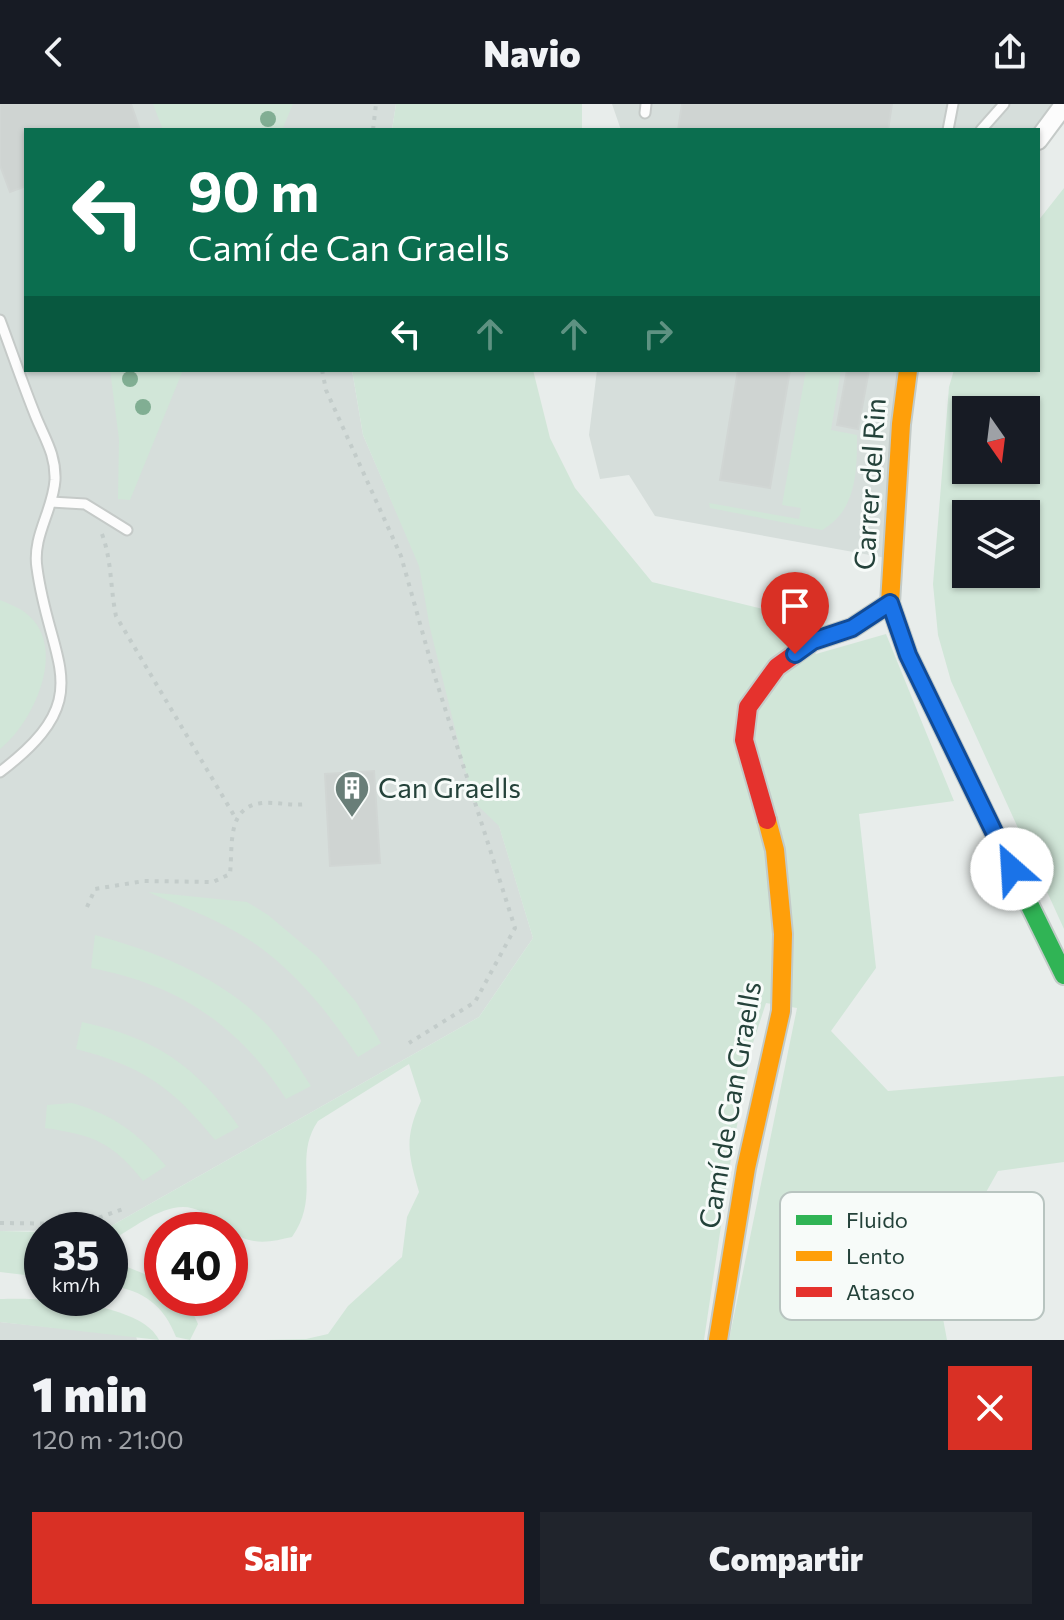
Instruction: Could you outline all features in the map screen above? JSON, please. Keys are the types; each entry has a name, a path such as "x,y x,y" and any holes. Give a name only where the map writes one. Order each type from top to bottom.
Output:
{"street":[{"path":"1040,137 1064,105"},
{"name":"Carrer del Rin","path":"890,603 901,424 908,372"},
{"path":"890,603 908,655 1064,975"},
{"name":"Camí de Can Graells","path":"718,1340 746,1168 781,1011 783,934 775,850 744,740 748,707 777,667 813,641 852,628 890,603"}],"lane":[{"path":"948,128 953,104"},
{"path":"983,128 1004,104"},
{"path":"0,320 54,457 51,502 37,544 36,564 61,658 62,696 48,726 0,772"},
{"path":"51,502 92,507 127,530"}],"path":[{"path":"373,128 376,104"},
{"path":"322,372 326,390 401,556 435,677 515,928 475,1002 409,1043"},
{"path":"87,907 95,889 144,881 213,882 230,874 235,817 116,616 110,588 111,559 92,507"},
{"path":"235,817 244,807 265,802 287,807 307,804"},
{"path":"0,1223 81,1224 123,1209"}],"shaded area":[{"path":"0,104 396,104 392,128 24,128 24,372 352,372 363,435 423,573 533,938 479,1017 128,1216 128,1212 24,1212 24,1231 0,1231"},
{"path":"612,104 1064,104 1040,128 620,128"},
{"path":"597,372 908,372 892,559 655,516 629,475 600,479 589,435"},
{"path":"0,1322 136,1336 137,1340 0,1340"}],"green space":[{"path":"153,104 293,104 283,128 162,128"},
{"path":"396,104 582,104 582,128 392,128"},
{"path":"1064,188 1064,929 951,681 938,635 933,584 949,387 953,372 1040,372 1040,218"},
{"path":"110,372 182,372 130,500 118,499 119,439"},
{"path":"352,372 534,372 550,438 575,488 652,582 788,615 816,654 886,634 954,801 859,814 876,968 831,1031 888,1091 1064,1076 1064,1162 998,1171 986,1192 780,1192 780,1320 943,1320 947,1340 729,1340 797,1008 766,1003 752,1046 732,1152 704,1340 264,1340 306,1339 328,1334 348,1306 402,1257 407,1217 419,1192 412,1167 410,1136 421,1101 409,1064 318,1121 307,1149 305,1206 292,1237 266,1242 249,1240 248,1212 203,1212 183,1207 144,1212 144,1221 128,1230 128,1216 479,1017 533,938 499,826 473,801 430,628 419,566 363,435"},
{"path":"806,372 841,372 831,430 857,435 856,462 853,488 834,522 822,530 710,508 709,503 799,519 801,508 782,505"},
{"path":"0,600 25,613 40,629 45,647 45,665 34,704 24,722 0,749"},
{"path":"148,892 247,902 268,915 318,957 356,1002 381,1043 358,1057 305,988 256,944 205,916"},
{"path":"95,935 171,961 220,986 262,1020 284,1045 311,1086 286,1099 248,1050 203,1012 151,985 91,968"},
{"path":"82,1022 131,1036 172,1057 207,1087 239,1127 215,1140 170,1092 154,1081 120,1063 76,1049"},
{"path":"72,1103 100,1113 124,1127 166,1166 143,1181 121,1157 100,1142 45,1128 47,1105"},
{"path":"0,1231 24,1232 24,1275 0,1272"},
{"path":"128,1267 144,1274 144,1297 128,1290"},
{"path":"0,1299 24,1299 24,1316 128,1316 149,1327 159,1340 0,1322"},
{"path":"194,1316 198,1324 190,1340 176,1337 165,1317"}],"building":[{"path":"0,104 131,104 139,128 24,128 24,187 10,192 0,165"},
{"path":"682,104 892,104 888,128 678,128"},
{"path":"738,372 790,372 770,488 720,480"},
{"path":"847,372 869,372 858,429 837,425"},
{"name":"Can Graells","path":"374,771 380,863 330,866 325,774"}],"traffic: fast":[{"path":"1008,861 1064,975"}],"traffic: slow":[{"path":"908,372 901,424 890,603 908,655 1008,861"},
{"path":"718,1340 746,1168 781,1011 783,934 775,850 767,820"}],"traffic: jam":[{"path":"767,820 744,740 748,707 777,667 813,641 852,628 890,603"}],"place":[{"name":"Can Graells","path":"352,819"}],"route":[{"path":"795,654 813,641 852,628 890,603 908,655 1012,869"}]}
